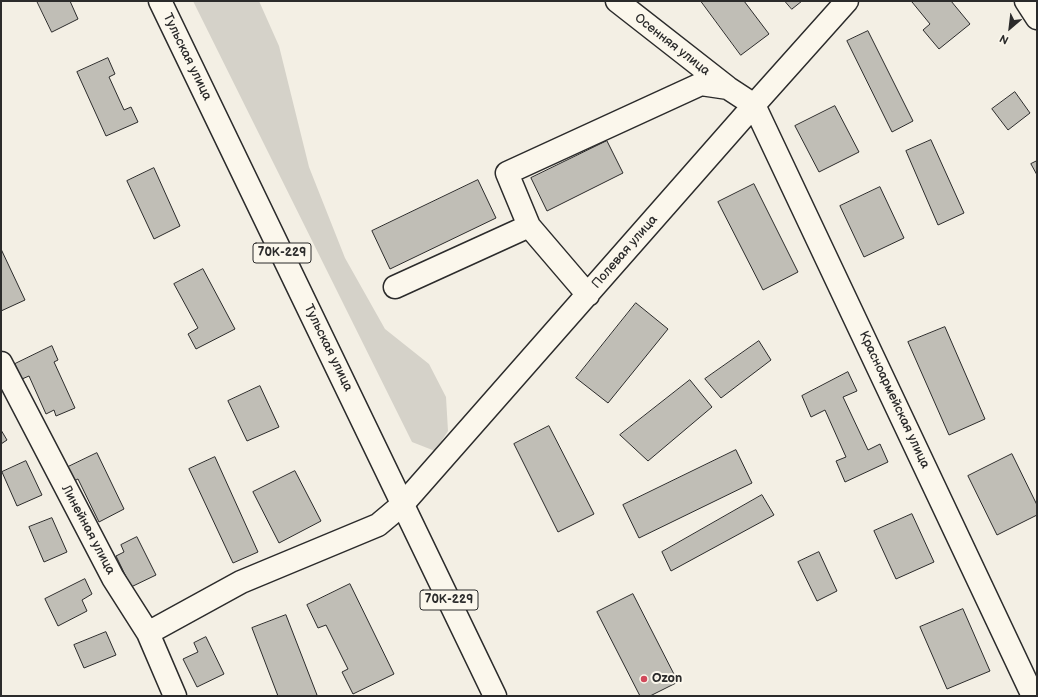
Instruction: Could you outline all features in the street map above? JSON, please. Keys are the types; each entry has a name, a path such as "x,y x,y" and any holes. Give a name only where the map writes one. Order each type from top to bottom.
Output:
{"street":[{"name":"Тульская улица","path":"160,1 495,696"},
{"name":"Осенняя улица","path":"617,1 728,88 754,105"},
{"name":"Полевая улица","path":"148,633 241,582 378,525 403,504 847,1"},
{"path":"1026,1 1037,18"},
{"path":"588,295 529,226 507,173 701,84 728,88"},
{"name":"Красноармейская улица","path":"754,105 1033,696"},
{"path":"395,287 529,226"},
{"name":"Линейная улица","path":"1,364 113,578 148,633 175,696"}],"shaded area":[{"path":"193,1 259,1 279,46 309,167 345,258 385,329 429,364 446,397 448,431 435,451 412,442"}],"building":[{"path":"37,1 70,1 78,19 52,32"},
{"path":"701,1 744,1 769,34 741,55"},
{"path":"785,1 802,1 792,9"},
{"path":"951,1 970,24 939,49 923,30 930,24 912,2"},
{"path":"868,31 913,121 892,132 847,41"},
{"path":"108,58 115,74 109,77 124,110 131,107 138,122 106,136 77,72"},
{"path":"1015,92 1030,113 1008,130 992,109"},
{"path":"835,106 859,152 819,172 795,126"},
{"path":"931,140 964,213 938,225 906,151"},
{"path":"607,141 623,173 547,211 531,178"},
{"path":"1037,161 1037,175 1031,164"},
{"path":"154,168 180,226 154,239 127,181"},
{"path":"478,180 496,218 390,269 372,231"},
{"path":"754,184 798,272 763,290 718,202"},
{"path":"880,187 904,238 864,257 840,206"},
{"path":"1,249 25,300 1,311"},
{"path":"203,269 235,329 196,349 188,334 198,328 174,284"},
{"path":"636,303 668,329 608,403 576,378"},
{"path":"945,327 985,419 949,435 908,342"},
{"path":"759,341 771,360 721,398 705,379"},
{"path":"52,346 58,360 54,362 75,408 56,416 54,410 46,414 29,376 22,379 15,364"},
{"path":"848,372 857,391 843,397 868,450 880,444 888,462 845,482 836,461 846,457 825,410 811,417 802,396"},
{"path":"690,380 712,407 648,461 620,435"},
{"path":"260,386 279,427 247,441 228,401"},
{"path":"549,426 594,514 558,532 514,444"},
{"path":"1,430 7,440 1,444"},
{"path":"736,450 752,483 639,538 623,505"},
{"path":"97,453 124,509 99,522 78,479 72,482 66,468"},
{"path":"1012,454 1037,505 1037,515 997,535 968,476"},
{"path":"215,457 258,552 233,563 189,469"},
{"path":"26,461 42,495 17,506 2,472"},
{"path":"295,471 321,521 279,543 253,492"},
{"path":"762,495 774,515 671,571 662,552"},
{"path":"912,514 934,562 896,579 874,531"},
{"path":"52,518 67,552 44,562 29,527"},
{"path":"137,537 156,575 131,587 116,556 124,552 121,545"},
{"path":"819,552 837,591 817,601 798,562"},
{"path":"85,579 92,594 82,600 87,611 58,626 45,599"},
{"path":"350,584 394,674 353,694 342,672 348,669 326,625 318,628 307,605"},
{"path":"633,594 678,682 650,696 640,696 597,612"},
{"path":"963,609 990,671 947,689 920,627"},
{"path":"286,615 317,695 315,696 278,696 252,628"},
{"path":"106,632 116,655 84,668 74,645"},
{"path":"206,637 224,674 197,687 183,659 198,652 194,643"}],"place":[{"name":"Ozon","path":"644,679"}]}
